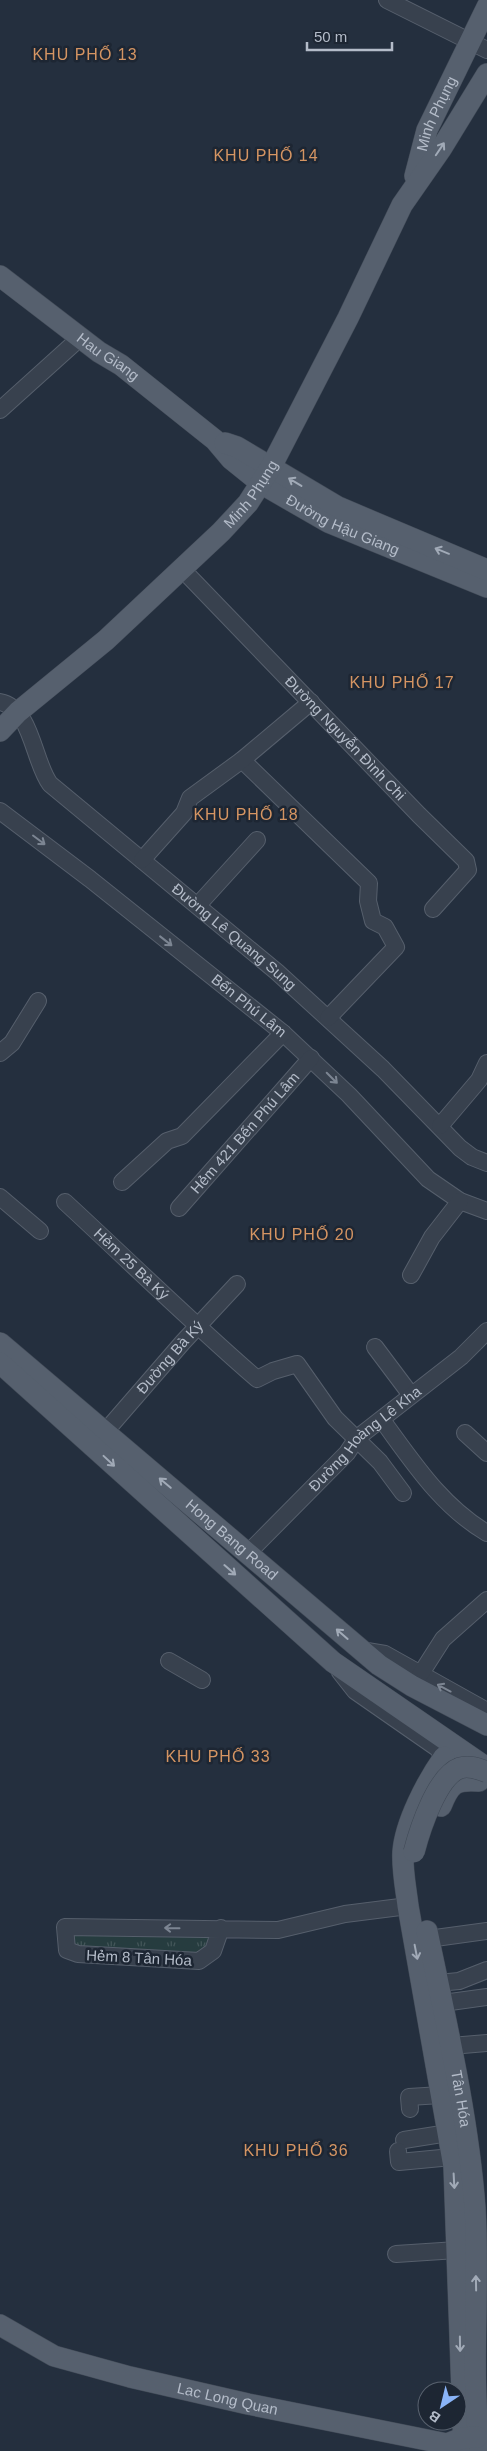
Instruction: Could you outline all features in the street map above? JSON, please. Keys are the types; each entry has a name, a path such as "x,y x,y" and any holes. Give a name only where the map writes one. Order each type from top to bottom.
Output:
{"main road":[{"name":"Minh Phụng","path":"412,188 427,130 479,46 487,8"},
{"name":"Minh Phụng","path":"0,731 9,707 106,640 182,570 248,503 266,475 364,288 381,247 412,188 441,148 487,74"},
{"name":"Hau Giang","path":"0,276 216,440"},
{"name":"Đường Hậu Giang","path":"216,440 231,459 487,570"},
{"name":"Đường Hậu Giang","path":"266,475 328,522 487,587"},
{"path":"0,1328 80,1399 79,1421"},
{"path":"0,1343 38,1385 79,1421"},
{"path":"0,1363 38,1385"},
{"path":"0,1378 55,1426 79,1421"},
{"name":"Hong Bang Road","path":"79,1421 105,1432 379,1665 412,1686 487,1724"},
{"name":"Hong Bang Road","path":"79,1421 333,1662 485,1777"},
{"name":"Tân Hóa","path":"440,1753 410,1824 406,1840 404,1869 408,1906 452,2157 473,2254"},
{"name":"Tân Hóa","path":"474,2443 476,2414 471,2166 451,2046 414,1873 414,1852 426,1818 448,1775 462,1768 476,1768 485,1777"},
{"path":"414,1873 445,1796 454,1784 462,1780 485,1777"},
{"name":"Lac Long Quan","path":"0,2325 54,2356 130,2377 248,2404 447,2444 474,2443"}],"street":[{"path":"387,0 479,46"},
{"path":"0,410 81,337"},
{"name":"Đường Nguyễn Đình Chi","path":"182,570 466,861 468,870 433,909"},
{"path":"142,860 184,813 190,798 242,760 311,702"},
{"name":"Đường Lê Quang Sung","path":"9,707 34,744 40,767 50,784 198,905 328,1018 440,1126 460,1148 472,1157 487,1163"},
{"path":"242,760 369,883 368,901 373,921 386,927 396,947 328,1018"},
{"name":"Bến Phú Lâm","path":"0,811 90,879 283,1033 311,1058 428,1179 460,1201 487,1211"},
{"path":"198,905 257,840"},
{"path":"0,1053 12,1043 38,1001"},
{"path":"122,1182 166,1141 182,1136 283,1033"},
{"name":"Hẻm 421 Bến Phú Lâm","path":"179,1208 311,1058"},
{"path":"440,1126 479,1080 487,1063"},
{"path":"0,1197 40,1231"},
{"path":"412,1275 432,1237 460,1201"},
{"name":"Hẻm 25 Bà Ký","path":"65,1202 129,1260 196,1327 257,1379 272,1370 297,1364 335,1418 356,1438"},
{"name":"Đường Bà Ký","path":"105,1432 196,1327 237,1284"},
{"name":"Đường Hoàng Lê Kha","path":"248,1553 347,1452 356,1438 382,1420 461,1357 487,1331"},
{"path":"375,1347 411,1395"},
{"path":"382,1420 434,1491 473,1525 487,1533"},
{"path":"465,1433 487,1453"},
{"path":"356,1438 380,1462 403,1493"},
{"path":"420,1676 443,1639 487,1600"},
{"path":"361,1650 385,1654 420,1676 487,1711"},
{"path":"170,1661 202,1680"},
{"path":"333,1662 355,1691 440,1753 485,1777"},
{"name":"Hẻm 8 Tân Hóa","path":"221,1928 213,1951 199,1961 78,1954 67,1950 65,1927 221,1928 278,1930 345,1914 408,1906"},
{"path":"428,1939 487,1932"},
{"path":"440,1993 459,1981 487,1970"},
{"path":"440,1993 487,1998"},
{"path":"451,2046 487,2043"},
{"path":"410,2109 409,2097 441,2095"},
{"path":"448,2134 402,2142 399,2162 452,2157"},
{"path":"396,2254 473,2254"}],"green space":[{"path":"70,1931 214,1938 198,1957 75,1948"}],"district":[{"name":"KHU PHỐ 13","path":"85,54"},
{"name":"KHU PHỐ 14","path":"266,155"},
{"name":"KHU PHỐ 17","path":"402,682"},
{"name":"KHU PHỐ 18","path":"246,814"},
{"name":"KHU PHỐ 20","path":"302,1234"},
{"name":"KHU PHỐ 33","path":"218,1756"},
{"name":"KHU PHỐ 36","path":"296,2150"}]}
